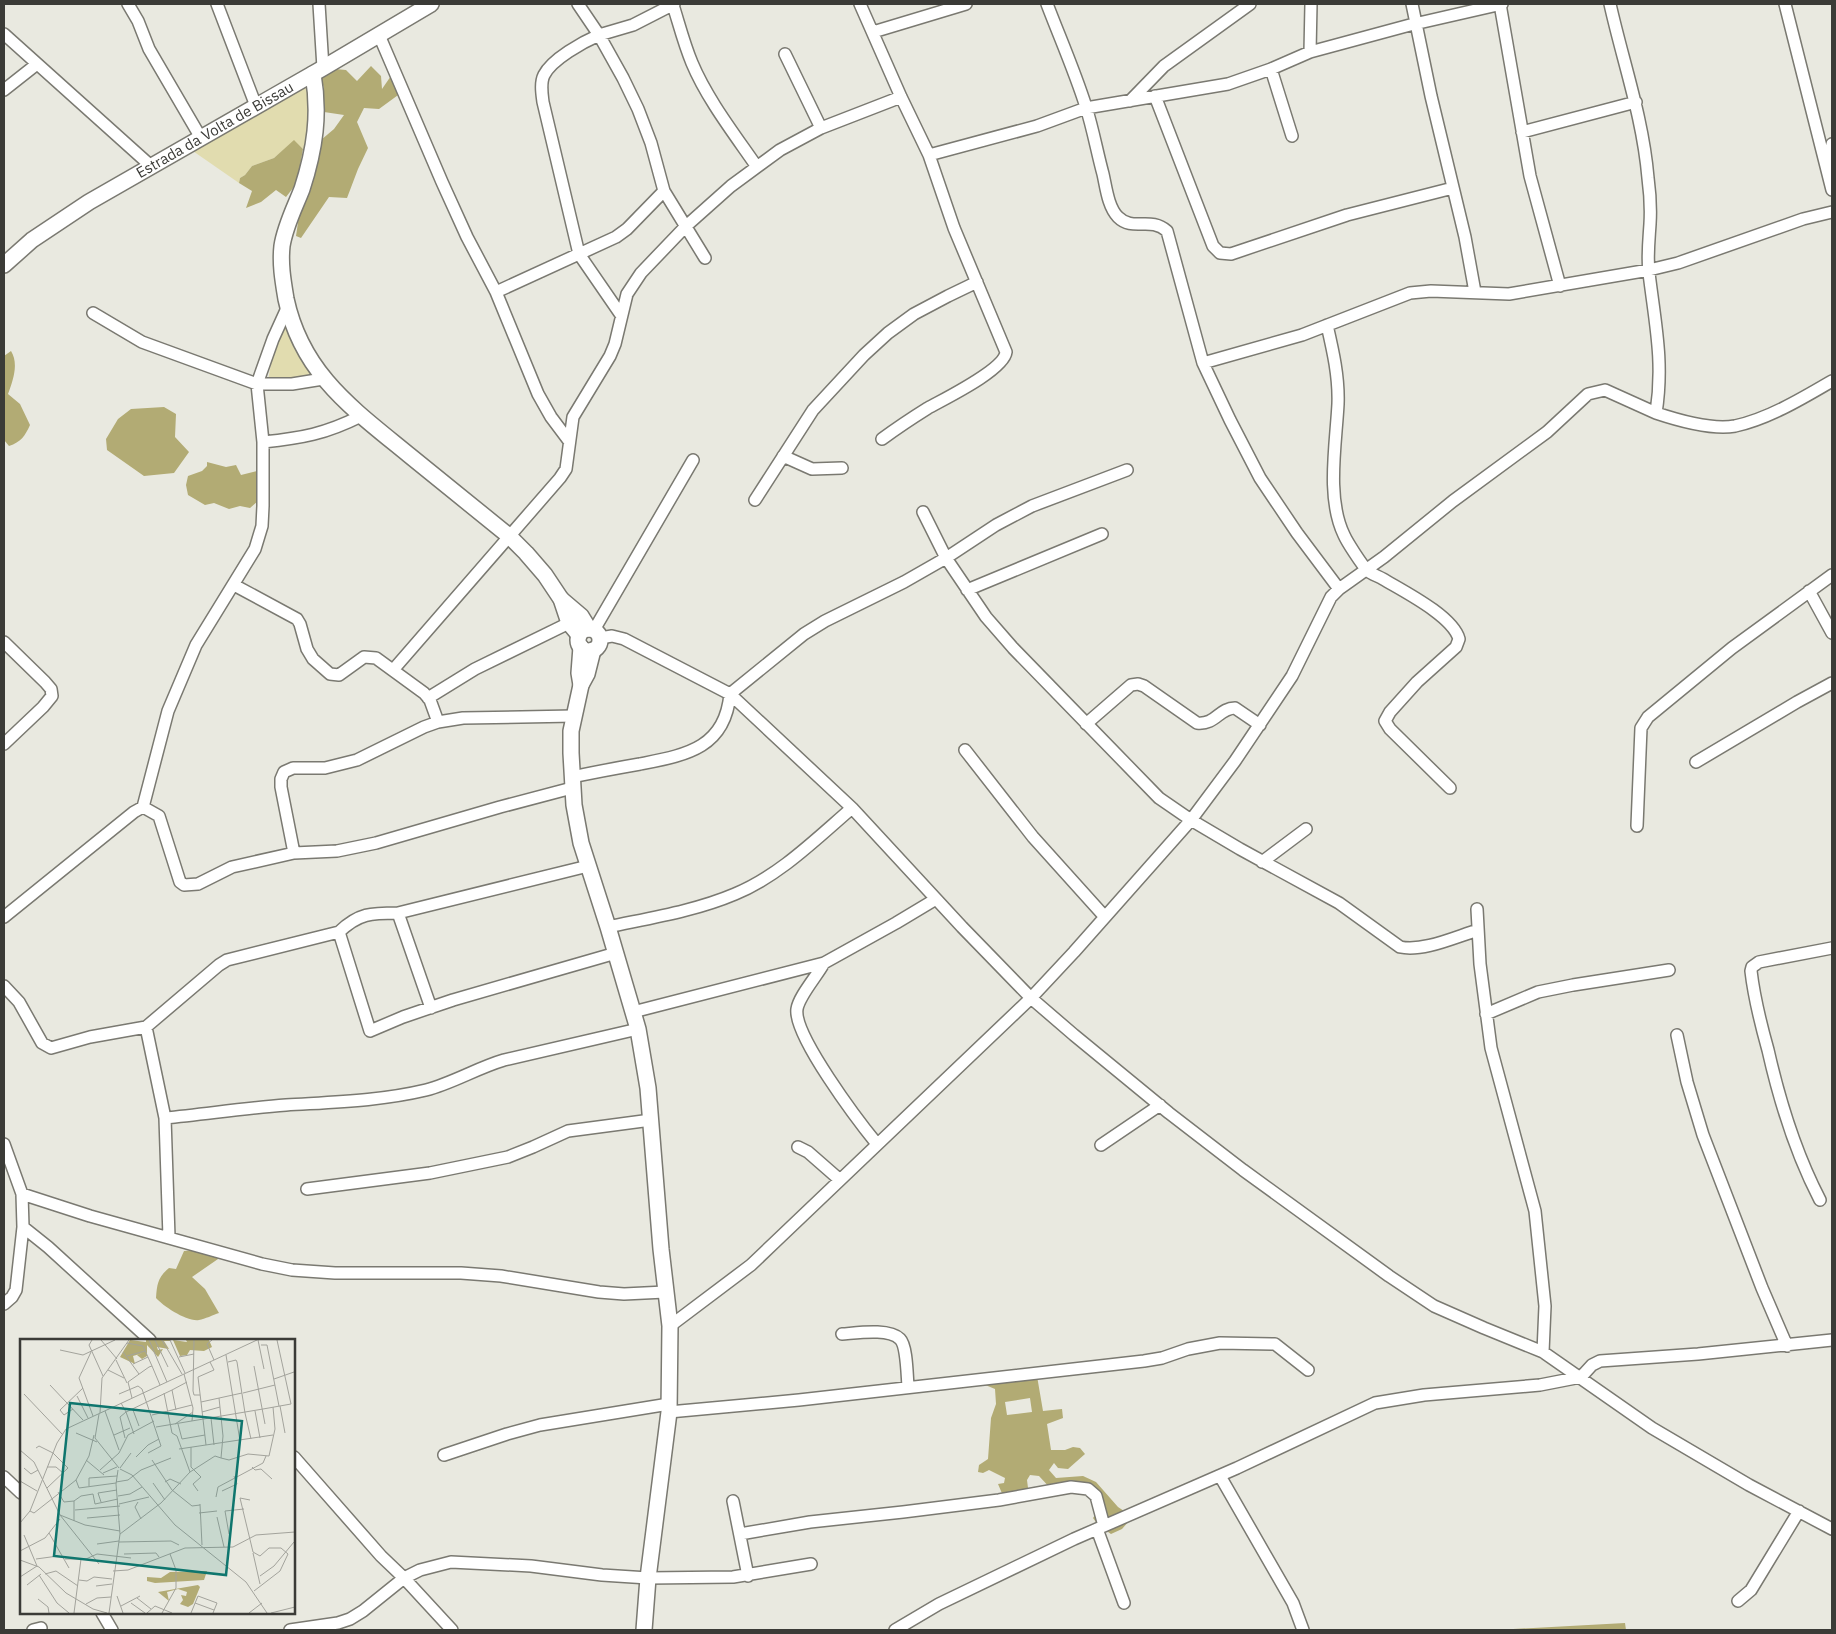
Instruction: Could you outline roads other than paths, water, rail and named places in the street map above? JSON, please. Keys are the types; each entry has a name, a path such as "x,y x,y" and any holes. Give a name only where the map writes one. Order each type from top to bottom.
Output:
{"street":[{"path":"128,4 138,21 149,49 201,138"},
{"path":"217,4 256,106"},
{"path":"319,4 317,112 312,147 302,189 282,245 281,269 288,306 300,341 309,359 323,379 361,416 509,536 537,565 586,636"},
{"name":"Estrada da Volta de Bissau","path":"4,265 32,240 89,202 432,4"},
{"path":"578,4 599,35 623,78 638,109 651,143 664,191 705,258"},
{"path":"621,315 579,254 541,88 544,74 559,58 586,40 633,25 673,4 686,48 700,79 728,127 757,167"},
{"path":"860,4 901,97 929,154 954,228 1006,352 1003,361 972,384 928,408 882,439"},
{"path":"873,32 966,4"},
{"path":"1047,4 1086,108 1109,201 1116,216 1125,223 1154,224 1161,226 1167,231 1203,363 1260,478 1297,533 1339,589"},
{"path":"1130,101 1164,66 1250,4"},
{"path":"1310,52 1312,4"},
{"path":"1412,4 1431,96 1465,237 1475,292"},
{"path":"929,154 1037,126 1086,108 1221,86 1271,69 1310,52 1501,4 1533,190 1560,286"},
{"path":"1610,4 1636,102 1648,176 1650,200 1649,270 1657,330 1660,372 1660,388 1656,413"},
{"path":"1785,4 1832,190"},
{"path":"4,34 151,166"},
{"path":"379,35 467,237 496,292 538,394 550,417 569,441"},
{"path":"785,54 821,128"},
{"path":"4,90 37,64"},
{"path":"1271,69 1292,136"},
{"path":"1155,96 1213,246 1220,253 1231,254 1347,215 1453,188"},
{"path":"393,670 566,469 573,417 610,356 627,294 633,282 685,227 731,186 780,150 821,128 901,97"},
{"path":"1522,132 1636,102"},
{"path":"1828,173 1832,144"},
{"path":"496,292 628,229 664,191"},
{"path":"1203,363 1302,335 1416,292 1431,290 1509,294 1649,270 1678,263 1803,219 1832,212"},
{"path":"755,500 813,410 864,355 888,333 914,314 978,282"},
{"path":"4,917 134,812 143,807 168,711 196,645 255,550 261,532 263,442 256,384 288,306"},
{"path":"93,313 142,342 256,384 292,384 323,379"},
{"path":"1327,325 1337,370 1338,403 1334,494 1337,515 1344,535 1367,570 1425,604 1458,634 1459,639 1456,647 1417,682 1390,712 1385,721 1390,730 1450,788"},
{"path":"670,1326 750,1265 1031,998 1105,917 1191,820 1260,725 1296,668 1331,597 1339,589 1367,570 1453,501 1547,432 1588,394 1605,390 1667,417 1718,427 1734,426 1754,420 1800,400 1832,381"},
{"path":"263,442 319,434 338,428 361,416"},
{"path":"783,456 812,469 842,468"},
{"path":"644,1630 648,1578 669,1408 670,1326 665,1292 651,1120 638,1029 588,866 577,822 572,783 571,746 574,716 581,686 579,673 586,636 693,460"},
{"path":"143,807 159,816 180,882 184,885 198,884 232,868 294,853 337,851 370,845 500,807 572,783 696,749 706,742 722,724 726,716 730,694 804,634 825,621 904,582 946,558 996,525 1032,506 1127,470"},
{"path":"923,512 946,558 986,617 1013,648 1159,798 1191,820 1262,862 1339,903 1400,947 1409,949 1420,947 1478,930"},
{"path":"967,590 1102,534"},
{"path":"1637,826 1641,728 1644,722 1732,648 1832,575"},
{"path":"234,585 297,619 309,654 330,674 339,675 364,657 376,658 418,688 428,698 438,722"},
{"path":"1809,591 1832,633"},
{"path":"428,698 483,665 586,636 619,637 730,694 852,808 1031,998 1160,1105 1243,1170 1389,1276 1434,1306 1544,1352 1652,1428 1749,1485 1832,1530"},
{"path":"4,642 45,682 51,689 52,696 4,744"},
{"path":"1696,762 1832,683"},
{"path":"1086,724 1130,685 1134,684 1144,686 1196,722 1207,723 1226,710 1235,708 1260,725"},
{"path":"294,853 281,787 281,779 284,772 293,768 325,768 357,760 438,722 463,718 574,716"},
{"path":"965,750 1033,837 1105,917"},
{"path":"608,927 712,903 736,894 761,881 782,866 852,808"},
{"path":"1262,862 1306,829"},
{"path":"4,986 19,1002 42,1043 51,1048 90,1037 146,1027 227,960 338,932 349,923 371,913 398,913 588,866"},
{"path":"633,1012 824,963 896,923 936,898"},
{"path":"1477,909 1480,964 1491,1048 1535,1211 1545,1306 1544,1352"},
{"path":"398,913 431,1008"},
{"path":"338,932 370,1031 403,1017 453,1000 616,953"},
{"path":"1820,1200 1789,1131 1766,1044 1751,971 1752,967 1759,962 1832,948"},
{"path":"824,963 800,1000 797,1010 798,1021 840,1096 877,1144"},
{"path":"1486,1014 1528,995 1552,989 1668,970"},
{"path":"146,1027 165,1118 169,1237"},
{"path":"165,1118 266,1107 354,1101 407,1094 444,1084 504,1060 638,1029"},
{"path":"1677,1035 1687,1082 1703,1135 1762,1288 1787,1346"},
{"path":"1101,1145 1160,1105"},
{"path":"307,1189 430,1173 508,1157 568,1131 651,1120"},
{"path":"4,1144 22,1194 23,1227 16,1290 12,1297 4,1304"},
{"path":"798,1147 808,1152 840,1180"},
{"path":"22,1194 90,1216 262,1264 292,1270 335,1273 461,1273 516,1278 600,1292 624,1294 665,1292"},
{"path":"23,1227 48,1247 149,1339"},
{"path":"842,1334 871,1332 890,1334 901,1340 904,1347 908,1386"},
{"path":"895,1630 939,1604 1100,1528 1220,1476 1375,1403 1395,1398 1424,1395 1525,1388 1581,1377 1592,1365 1600,1361 1787,1346 1832,1340"},
{"path":"444,1455 540,1425 669,1408 798,1400 908,1386 1144,1361 1162,1358 1188,1349 1220,1343 1275,1344 1308,1370"},
{"path":"295,1458 381,1556 452,1630"},
{"path":"1220,1476 1293,1603 1303,1630"},
{"path":"4,1477 20,1492"},
{"path":"740,1534 810,1522 970,1504 1070,1487 1088,1489 1096,1496 1100,1528 1124,1603"},
{"path":"733,1501 748,1576"},
{"path":"1738,1601 1751,1590 1799,1511"},
{"path":"292,1630 338,1623 350,1619 404,1578 433,1565 451,1562 531,1566 602,1575 648,1578 748,1576 811,1564"},
{"path":"103,1614 112,1630"}]}
